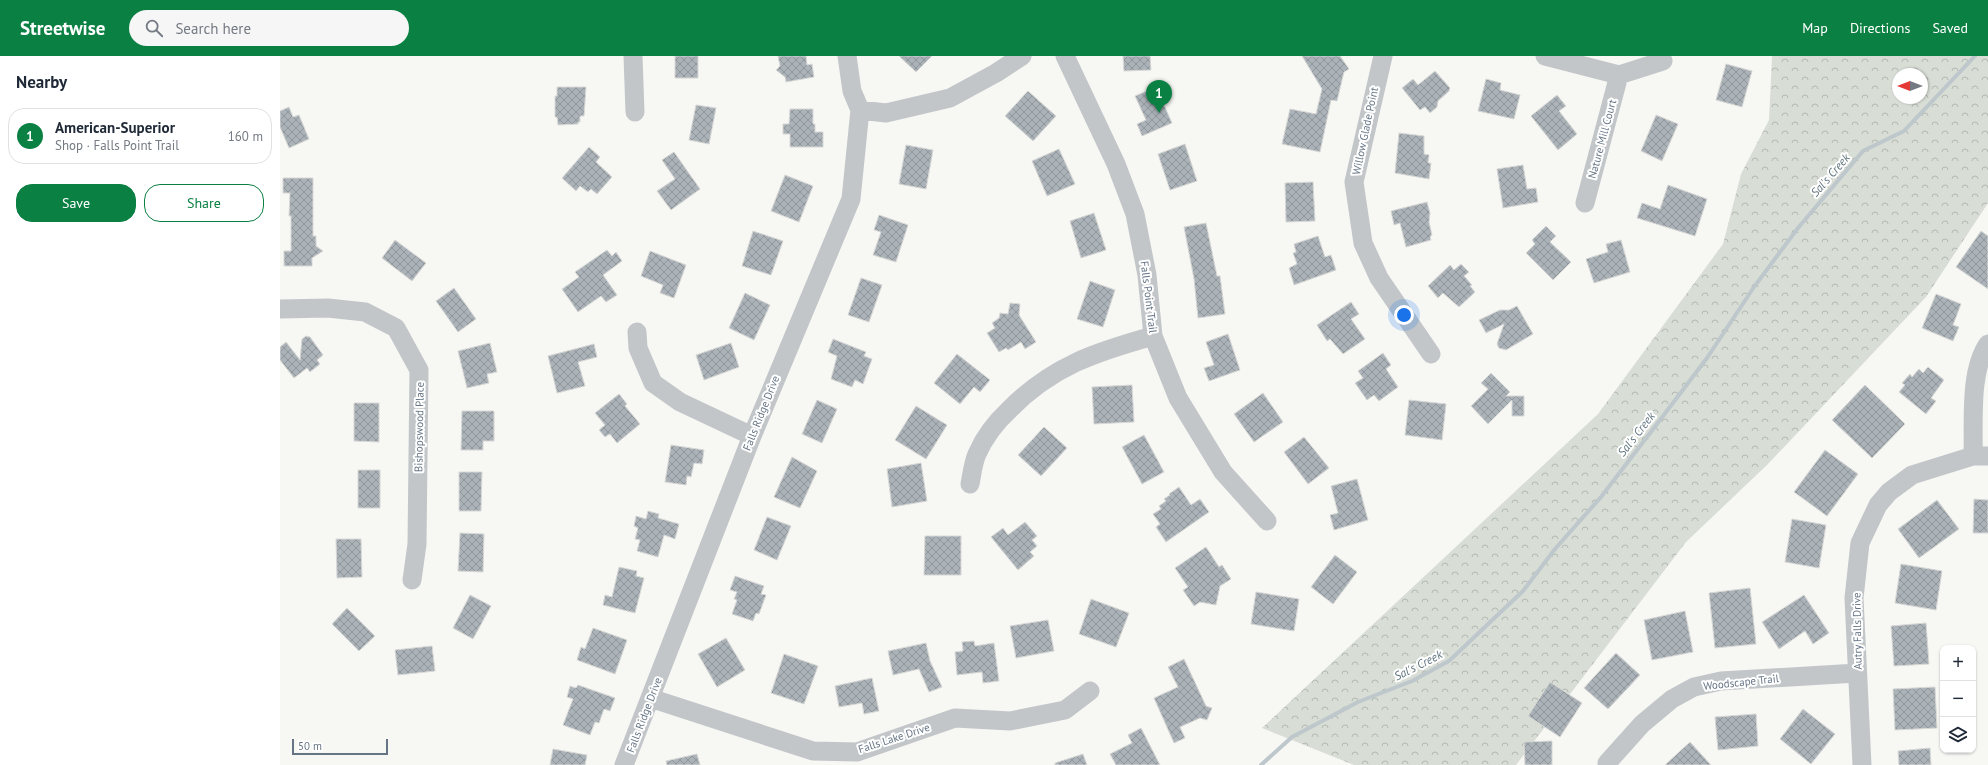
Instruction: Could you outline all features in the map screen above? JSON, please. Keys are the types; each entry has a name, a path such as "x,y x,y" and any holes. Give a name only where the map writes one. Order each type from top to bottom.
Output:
{"street":[{"path":"633,56 635,112"},
{"name":"Falls Ridge Drive","path":"624,765 752,436 850,199 860,110 852,91 847,56"},
{"path":"860,110 886,113 950,98 996,73 1022,56"},
{"name":"Falls Point Trail","path":"1065,56 1116,164 1135,214 1148,275 1153,336 1178,398 1223,472 1267,521"},
{"name":"Willow Glade Point","path":"1383,56 1354,182 1363,243 1379,278 1431,354"},
{"path":"1545,56 1619,75 1663,61"},
{"name":"Nature Mill Court","path":"1585,203 1619,75"},
{"name":"Bishopswood Place","path":"280,309 328,308 365,312 396,328 419,370 417,544 412,580"},
{"path":"636,332 638,348 653,383 680,402 752,436"},
{"path":"970,484 976,454 997,422 1026,392 1060,369 1104,350 1153,336"},
{"path":"1980,456 1975,378 1981,354 1988,344"},
{"name":"Autry Falls Drive","path":"1862,765 1854,598 1860,543 1878,505 1889,492 1912,475 1980,456"},
{"name":"Woodscape Trail","path":"1607,763 1642,724 1672,699 1694,687 1721,682 1857,673"},
{"name":"Falls Lake Drive","path":"650,698 813,751 857,752 955,718 1010,721 1064,710 1090,691"}],"green space":[{"path":"1772,56 1988,56 1988,203 1926,297 1767,465 1686,542 1516,765 1354,765 1262,728 1598,414 1723,244 1741,174 1769,120"}],"building":[{"path":"675,56 698,56 698,78 675,78"},
{"path":"778,56 806,56 807,65 812,64 814,77 786,82 785,77 776,70 780,66"},
{"path":"899,56 932,56 916,72"},
{"path":"1123,56 1150,56 1151,70 1124,71"},
{"path":"1302,56 1340,56 1349,69 1344,72 1337,101 1331,100 1320,152 1282,144 1290,109 1316,114 1322,89"},
{"path":"1726,64 1752,71 1742,107 1716,100"},
{"path":"1435,71 1450,88 1449,91 1438,101 1437,107 1430,113 1425,107 1420,110 1402,88 1413,79 1418,85"},
{"path":"1486,79 1501,83 1500,90 1520,95 1514,119 1478,111"},
{"path":"557,87 586,87 584,116 580,116 580,122 578,122 578,124 558,125 557,117 555,117 555,96 557,96"},
{"path":"1156,87 1172,123 1142,136 1137,124 1146,120 1135,96"},
{"path":"1028,91 1056,116 1033,141 1005,116"},
{"path":"1557,95 1566,106 1559,111 1577,134 1558,150 1531,116"},
{"path":"696,105 716,108 709,144 689,140"},
{"path":"289,107 293,117 299,115 309,139 289,148 280,127 280,111"},
{"path":"790,109 813,109 813,124 815,124 815,132 823,132 823,147 790,147 790,134 783,134 783,124 789,124"},
{"path":"1656,115 1678,124 1662,161 1641,151"},
{"path":"1399,133 1424,136 1424,154 1429,155 1428,163 1431,163 1429,179 1395,173"},
{"path":"1185,144 1197,181 1170,190 1158,154"},
{"path":"906,145 933,150 926,189 899,184"},
{"path":"589,147 600,157 596,162 612,177 597,194 591,189 588,192 580,186 576,191 562,178"},
{"path":"1059,149 1075,184 1047,196 1032,161"},
{"path":"674,152 700,189 671,210 657,191 675,179 662,160"},
{"path":"1523,165 1527,189 1536,188 1538,202 1503,208 1497,169"},
{"path":"785,175 813,186 799,222 771,211"},
{"path":"283,178 313,178 313,236 316,236 316,246 323,251 312,258 312,266 284,266 284,251 291,251 291,216 289,216 290,193 283,193"},
{"path":"1313,182 1315,221 1286,222 1285,183"},
{"path":"1668,185 1707,199 1695,236 1637,218 1642,203 1660,209"},
{"path":"1427,202 1430,213 1429,222 1432,235 1430,237 1431,240 1406,247 1400,223 1394,225 1391,211"},
{"path":"1094,213 1106,250 1081,258 1070,221"},
{"path":"879,215 908,225 896,262 873,255 881,232 874,230"},
{"path":"1206,223 1217,276 1220,276 1225,314 1198,318 1194,279 1184,227"},
{"path":"1546,226 1556,236 1550,242 1571,262 1553,280 1526,253 1535,244 1532,240"},
{"path":"753,231 783,241 771,275 742,266"},
{"path":"1981,231 1988,236 1988,289 1956,267"},
{"path":"1318,236 1325,257 1331,255 1336,270 1294,285 1289,268 1297,264 1293,253 1296,252 1294,244"},
{"path":"395,240 426,263 412,281 382,258"},
{"path":"1621,240 1630,272 1594,283 1586,259 1608,252 1606,244"},
{"path":"607,250 612,256 616,252 622,261 603,275 617,295 606,302 601,296 578,312 562,289 579,277 575,272"},
{"path":"650,251 686,265 674,298 660,293 663,285 641,276"},
{"path":"1461,264 1469,272 1464,276 1472,285 1470,286 1475,292 1459,307 1443,293 1438,298 1428,286 1450,265 1454,270"},
{"path":"861,278 882,285 869,322 848,315"},
{"path":"1090,281 1115,290 1103,327 1077,319"},
{"path":"454,288 476,319 458,332 436,301"},
{"path":"745,293 770,305 754,340 729,328"},
{"path":"1936,294 1961,304 1953,325 1959,327 1953,341 1922,328"},
{"path":"1351,302 1359,314 1351,319 1365,339 1343,354 1330,339 1327,341 1317,325"},
{"path":"1010,303 1020,304 1019,315 1036,342 1025,349 1021,342 1008,350 1006,348 999,352 987,333 995,328 992,323 999,318 1000,313 1008,314"},
{"path":"1517,306 1533,334 1506,350 1499,348 1497,344 1504,324 1486,333 1479,320 1500,310 1509,310"},
{"path":"1228,334 1240,370 1209,381 1204,368 1214,365 1206,342"},
{"path":"306,336 310,337 323,355 317,360 320,364 310,372 307,368 294,378 280,360 280,347 286,342 300,360 302,339"},
{"path":"833,339 866,352 864,356 872,359 863,384 855,380 852,387 831,379 837,356 828,352"},
{"path":"490,343 497,372 487,374 489,383 467,388 458,351"},
{"path":"731,343 739,367 704,380 696,355"},
{"path":"594,344 597,357 578,362 585,386 557,393 548,356"},
{"path":"1383,353 1391,365 1386,369 1398,387 1379,401 1374,395 1367,400 1355,383 1363,378 1358,371"},
{"path":"957,354 990,380 980,392 974,387 960,404 934,383"},
{"path":"1928,367 1944,380 1931,398 1936,401 1926,414 1899,392 1905,385 1902,383 1910,374 1912,377 1919,369 1923,373"},
{"path":"1491,373 1510,392 1506,396 1524,396 1524,416 1512,416 1512,400 1488,424 1471,406 1488,389 1481,383"},
{"path":"1132,385 1134,422 1094,424 1092,387"},
{"path":"1865,385 1905,424 1872,458 1832,420"},
{"path":"1263,393 1283,422 1254,442 1234,414"},
{"path":"619,394 627,404 625,406 640,424 617,443 610,434 605,437 599,430 605,425 595,413"},
{"path":"817,400 837,409 822,443 802,434"},
{"path":"1409,400 1446,404 1442,440 1405,435"},
{"path":"354,403 379,403 379,442 354,441"},
{"path":"916,406 947,425 926,459 895,440"},
{"path":"462,411 494,411 494,441 483,441 483,450 461,450"},
{"path":"1044,427 1067,448 1041,476 1018,455"},
{"path":"1144,435 1164,472 1142,484 1122,447"},
{"path":"1304,437 1329,468 1308,484 1284,452"},
{"path":"671,445 704,450 702,464 694,463 691,477 687,476 686,485 665,482"},
{"path":"1825,450 1858,474 1827,516 1794,492"},
{"path":"792,457 817,471 800,508 774,497"},
{"path":"921,463 927,501 892,507 887,469"},
{"path":"358,470 380,470 380,508 358,508"},
{"path":"459,472 482,472 481,511 459,511"},
{"path":"1357,479 1368,520 1334,530 1330,515 1338,513 1331,486"},
{"path":"1179,487 1191,505 1200,499 1209,512 1166,542 1156,527 1160,524 1153,514 1161,509 1159,506 1166,501 1164,499"},
{"path":"1974,499 1988,500 1988,533 1973,533"},
{"path":"1937,500 1959,529 1919,558 1898,529"},
{"path":"648,511 659,514 658,518 679,524 675,539 664,535 658,557 637,551 640,540 635,539 638,528 634,526 636,516 646,519"},
{"path":"767,517 791,526 777,560 754,550"},
{"path":"1792,519 1826,525 1819,568 1785,562"},
{"path":"1025,522 1037,536 1032,540 1037,546 1030,552 1034,556 1018,570 991,537 1003,528 1008,535"},
{"path":"460,533 484,534 483,572 458,571"},
{"path":"925,536 961,536 961,575 924,575"},
{"path":"336,539 361,539 362,577 337,578"},
{"path":"1206,547 1219,567 1222,565 1231,579 1220,586 1216,605 1200,602 1194,606 1183,590 1188,587 1175,568"},
{"path":"1335,555 1357,572 1333,604 1311,587"},
{"path":"1901,564 1942,571 1936,610 1895,603"},
{"path":"619,567 637,571 636,576 644,578 635,613 603,605 605,595 612,597"},
{"path":"735,576 764,586 761,594 766,595 759,614 756,613 753,621 732,614 737,600 734,599 737,592 730,590"},
{"path":"1750,588 1756,644 1715,648 1709,593"},
{"path":"1256,592 1299,599 1294,631 1251,624"},
{"path":"470,595 491,606 473,639 453,628"},
{"path":"1804,595 1829,633 1813,644 1805,631 1779,649 1762,622"},
{"path":"1091,599 1129,613 1116,647 1079,634"},
{"path":"347,608 375,636 359,651 332,624"},
{"path":"1685,611 1693,652 1652,660 1644,620"},
{"path":"1048,620 1054,651 1016,658 1010,626"},
{"path":"1926,623 1929,664 1894,666 1891,626"},
{"path":"593,628 627,640 615,674 577,660 581,647 585,649"},
{"path":"726,638 745,670 717,687 698,654"},
{"path":"974,641 975,646 994,643 999,681 983,683 982,672 957,675 955,652 963,651 962,642"},
{"path":"926,643 930,661 942,687 929,692 919,669 893,675 888,651"},
{"path":"432,646 435,671 398,675 395,650"},
{"path":"1616,653 1640,675 1608,709 1584,688"},
{"path":"784,654 818,666 804,704 771,693"},
{"path":"1184,659 1206,706 1212,708 1207,720 1200,718 1180,727 1185,738 1174,743 1154,698 1178,687 1168,667"},
{"path":"872,678 879,711 864,714 862,703 839,707 835,686"},
{"path":"1550,682 1582,703 1560,737 1528,716"},
{"path":"578,685 615,698 610,711 604,709 599,723 595,722 590,735 563,725 573,699 567,697 570,686 576,688"},
{"path":"1935,687 1937,728 1895,730 1893,689"},
{"path":"1803,709 1835,734 1811,764 1780,739"},
{"path":"1756,714 1758,746 1718,750 1715,717"},
{"path":"1141,728 1160,765 1116,765 1110,754 1132,743 1128,735"},
{"path":"1552,741 1552,765 1525,765 1524,742"},
{"path":"1690,742 1711,765 1665,765"},
{"path":"1930,748 1931,765 1899,765 1898,751"},
{"path":"553,749 587,755 585,765 550,765"},
{"path":"697,754 700,765 667,765 666,761"},
{"path":"1083,754 1087,765 1055,765 1055,763"}],"waterway":[{"name":"Sal's Creek","path":"1261,765 1292,737 1358,702 1412,681 1449,661 1523,591 1555,549 1601,497 1707,358 1754,287 1798,228 1863,151 1904,131 1975,56"}],"place":[{"name":"American-Superior","path":"1159,113"}]}
